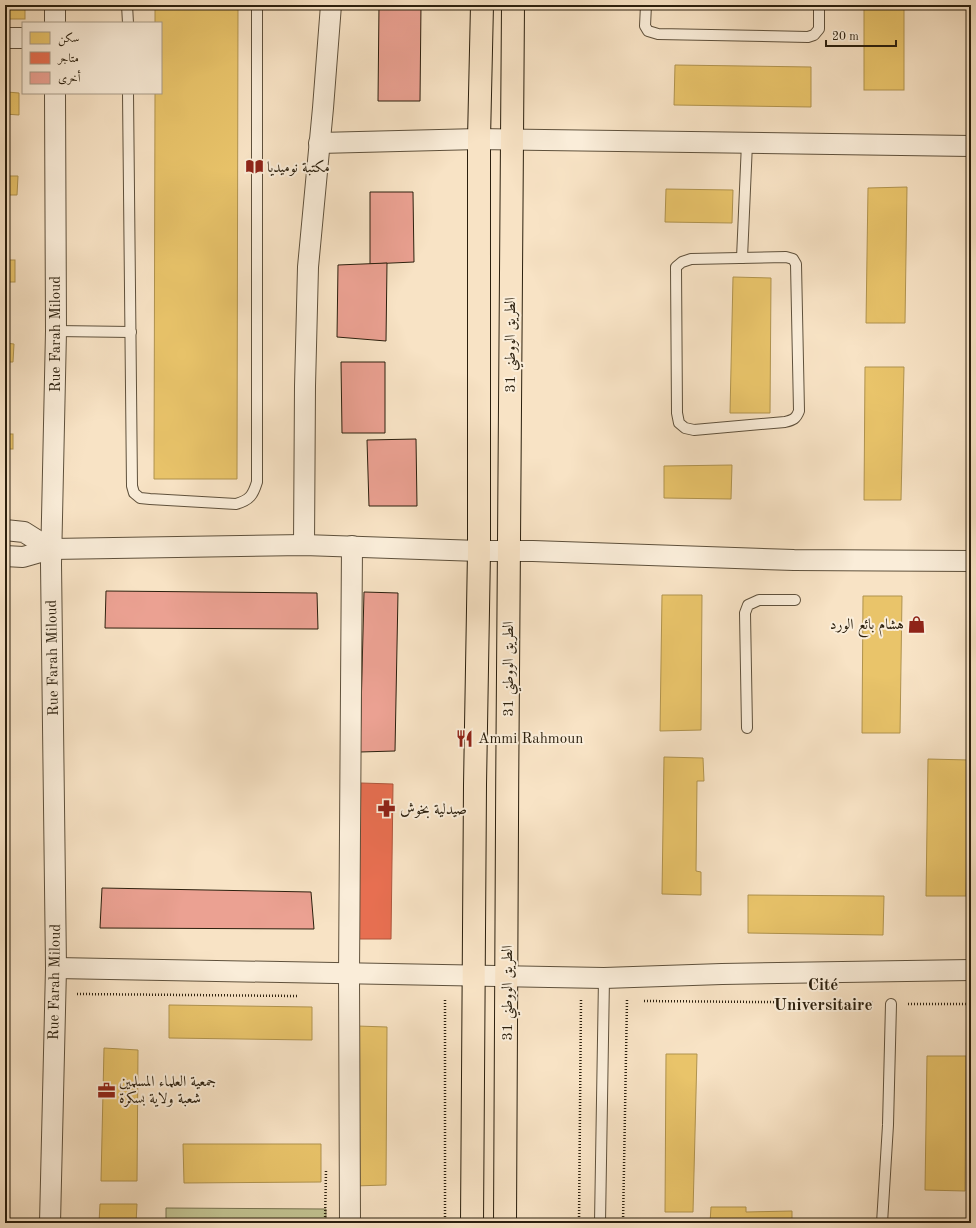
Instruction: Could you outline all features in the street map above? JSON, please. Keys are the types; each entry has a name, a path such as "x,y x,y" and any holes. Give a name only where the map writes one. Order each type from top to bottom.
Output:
{"main road":[{"path":"472,1223 473,975 479,551 479,139 482,5"},
{"name":"الطريق الووطني 31","path":"504,1223 513,5"}],"street":[{"path":"55,5 55,22"},
{"path":"304,545 305,386 308,266 331,5"},
{"path":"5,38 22,38"},
{"name":"Rue Farah Miloud","path":"50,1223 56,968 51,549 56,331 55,94"},
{"path":"319,143 479,139 971,146"},
{"path":"5,530 24,532 51,549"},
{"path":"5,556 23,557 51,549 304,545 479,551 508,550 794,560 971,561"},
{"path":"350,1223 349,974 352,546"},
{"path":"56,968 604,978 730,974 971,970"}],"lane":[{"path":"127,5 128,22"},
{"path":"128,94 132,486 134,493 140,498 236,504 245,501 253,495 257,482 257,5"},
{"path":"646,5 645,26 648,31 658,34 808,37 814,35 818,29 819,5"},
{"path":"742,258 747,143"},
{"path":"786,257 794,259 796,264 799,411 797,417 793,421 785,422 694,430 685,428 679,423 677,413 676,267 682,262 691,259 742,258 786,257"},
{"path":"56,331 131,332"},
{"path":"747,728 745,613 748,605 759,600 795,600"},
{"path":"600,1223 604,978"},
{"path":"882,1223 888,1125 891,1004"}],"path":[{"path":"76,994 304,996"},
{"path":"579,1223 581,996"},
{"path":"438,998 446,998 445,1223"},
{"path":"622,1223 626,1000 634,1000"},
{"path":"641,1000 971,1004"}],"green space":[{"path":"166,1208 326,1209 326,1223 166,1223"}],"building: سكن":[{"path":"5,5 25,5 25,19 5,19"},
{"path":"155,5 238,5 237,479 154,479 155,94 162,94 162,22 155,22"},
{"path":"864,5 904,5 904,90 864,90"},
{"path":"675,65 811,67 811,107 674,105"},
{"path":"5,89 7,92 19,93 19,115 5,114"},
{"path":"5,176 18,176 17,195 5,195"},
{"path":"907,187 905,323 866,323 868,188"},
{"path":"666,189 733,190 732,223 665,222"},
{"path":"5,260 15,260 15,282 5,282"},
{"path":"733,277 771,278 770,413 730,413"},
{"path":"5,343 14,344 13,362 5,362"},
{"path":"865,367 904,367 901,500 864,500"},
{"path":"5,434 13,434 13,449 5,449"},
{"path":"732,465 731,499 664,498 664,466"},
{"path":"662,595 702,595 701,730 660,731"},
{"path":"863,596 902,596 900,733 862,733"},
{"path":"664,757 703,758 704,781 697,781 696,871 701,872 701,895 662,894"},
{"path":"928,759 969,760 966,896 926,896"},
{"path":"748,895 884,896 883,935 748,933"},
{"path":"169,1005 312,1007 312,1040 169,1038"},
{"path":"357,1026 387,1027 386,1185 354,1186"},
{"path":"104,1048 138,1050 137,1181 101,1181"},
{"path":"666,1054 697,1054 693,1212 665,1212"},
{"path":"927,1056 966,1056 965,1191 925,1190"},
{"path":"183,1144 321,1144 321,1182 184,1183"},
{"path":"100,1204 137,1204 136,1223 99,1223"},
{"path":"711,1207 746,1207 746,1212 792,1211 792,1223 710,1223"}],"building: متاجر":[{"path":"361,783 393,784 391,939 358,939"}],"building: أخرى":[{"path":"379,5 421,5 420,101 378,101"},
{"path":"370,192 413,192 414,262 370,264"},
{"path":"387,263 386,341 337,337 338,265"},
{"path":"341,362 385,362 385,433 342,433"},
{"path":"416,439 417,506 369,506 367,440"},
{"path":"106,591 317,593 318,629 105,628"},
{"path":"364,592 398,593 395,751 360,752"},
{"path":"102,888 311,892 314,929 100,928"}],"place":[{"name":"مكتبة نوميديا","path":"254,167"},
{"name":"هشام بائع الورد","path":"917,624"},
{"name":"Ammi Rahmoun","path":"465,738"},
{"name":"صيدلية بخوش","path":"387,809"},
{"name":"جمعية العلماء المسلمين شعبة ولاية بسكرة","path":"106,1090"}],"district":[{"name":"Cité Universitaire","path":"823,994"}]}
